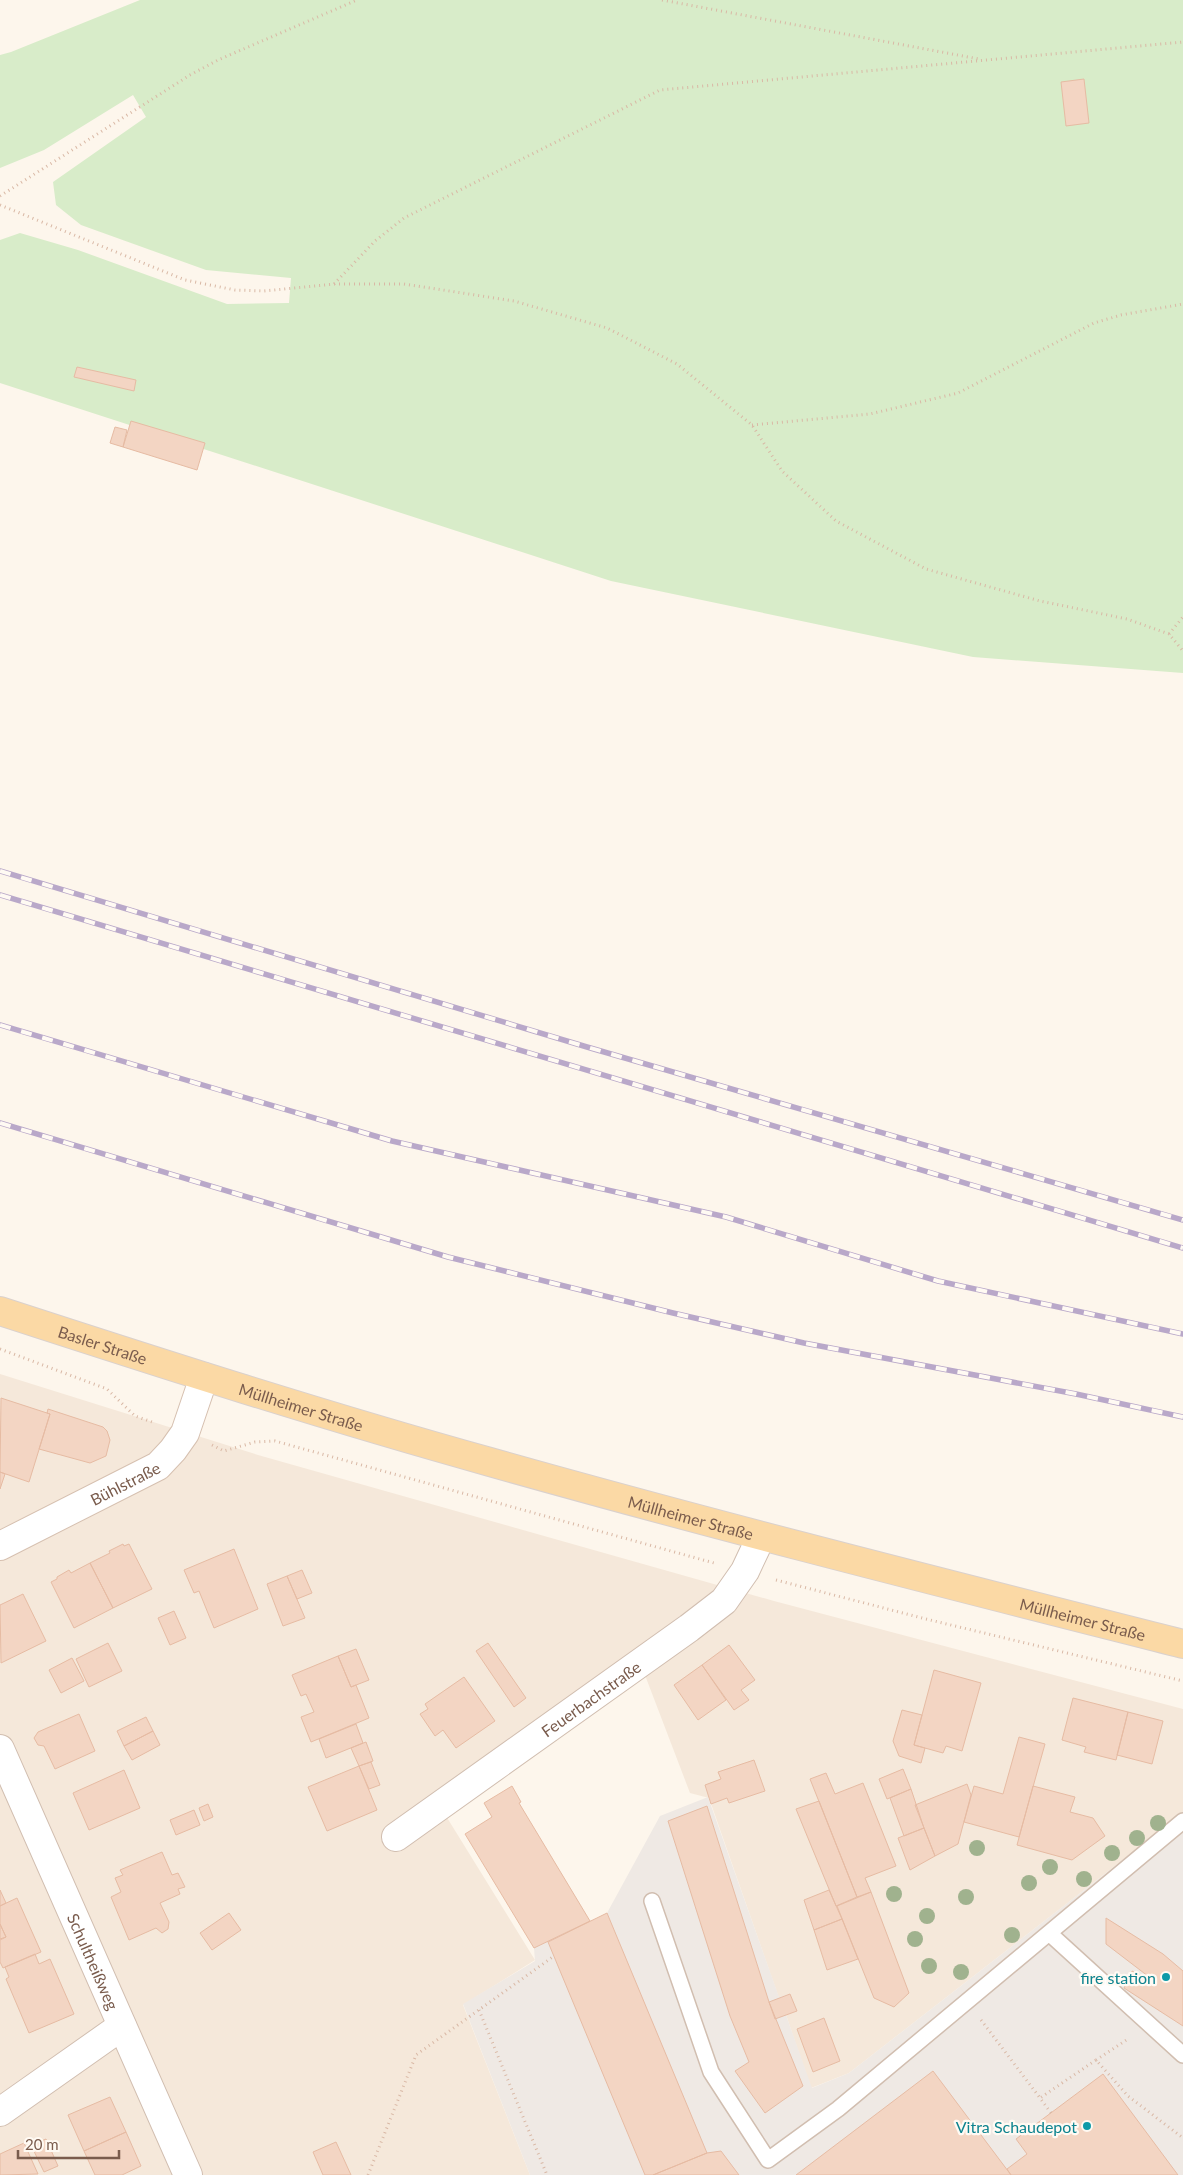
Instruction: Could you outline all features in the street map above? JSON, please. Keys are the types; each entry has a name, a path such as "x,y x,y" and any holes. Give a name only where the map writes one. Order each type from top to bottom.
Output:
{"main road":[{"name":"Basler Straße","path":"0,1311 204,1377"},
{"name":"Müllheimer Straße","path":"204,1377 487,1461 761,1537 1183,1644"}],"street":[{"name":"Bühlstraße","path":"0,1546 158,1466 185,1433 204,1377"},
{"name":"Feuerbachstraße","path":"396,1837 724,1601 745,1571 761,1537"},
{"name":"Schultheißweg","path":"0,1749 188,2175"},
{"path":"0,2112 122,2026"}],"lane":[{"path":"652,1901 710,2072 768,2160 838,2109 1183,1822"},
{"path":"1049,1933 1183,2055"}],"path":[{"path":"0,196 190,75 218,60 357,0"},
{"path":"662,0 985,60"},
{"path":"334,284 375,241 404,218 660,90 1183,42"},
{"path":"0,205 185,280 212,286 235,290 264,291 334,284 404,284 514,301 607,328 677,364 752,425 782,471 836,521 926,570 1040,600 1128,618 1169,634 1183,651"},
{"path":"752,425 870,414 958,393 1094,323 1121,315 1183,304"},
{"path":"1169,634 1183,617"},
{"path":"0,1349 107,1389 135,1416 185,1433 224,1451 255,1442 275,1441 926,1619 1183,1681"},
{"path":"368,2175 416,2055 554,1956"},
{"path":"479,2010 547,2175"},
{"path":"986,2026 1051,2113"},
{"path":"1040,2098 1116,2047"},
{"path":"1096,2060 1128,2096 1183,2138"}],"shaded area":[{"path":"0,1374 258,1455 774,1601 1183,1709 1183,1813 849,2073 811,2088 786,2015 797,2011 790,1994 779,1998 709,1798 690,1793 635,1649 433,1795 535,1960 463,2005 530,2175 0,2175"},
{"path":"708,1797 779,1997 790,1994 797,2011 786,2015 812,2088 849,2073 1183,1813 1183,2175 530,2175 463,2004 535,1961 534,1948 607,1913 660,1816"}],"green space":[{"path":"140,0 1183,0 1183,673 973,657 611,581 0,383 0,240 20,233 78,250 227,304 289,303 291,278 206,270 81,225 56,205 53,182 146,117 133,95 44,150 0,168 0,55"}],"building":[{"path":"1084,79 1089,123 1066,126 1061,82"},
{"path":"77,367 136,380 134,391 74,377"},
{"path":"131,421 205,443 197,470 123,447"},
{"path":"115,427 127,430 123,447 110,443"},
{"path":"1,1398 50,1414 29,1482 0,1472"},
{"path":"48,1409 103,1427 107,1431 110,1440 106,1456 90,1463 39,1449 50,1414 47,1413"},
{"path":"0,1472 5,1474 0,1489"},
{"path":"123,1544 124,1546 129,1544 152,1589 113,1608 90,1563"},
{"path":"234,1549 258,1609 214,1628 199,1591 194,1593 184,1570"},
{"path":"90,1563 113,1608 74,1628 51,1582 69,1570 71,1573"},
{"path":"302,1570 312,1593 297,1599 287,1576"},
{"path":"287,1576 305,1618 283,1626 267,1584"},
{"path":"23,1594 46,1641 1,1663 0,1605"},
{"path":"174,1611 186,1638 170,1645 158,1618"},
{"path":"108,1643 122,1671 89,1687 76,1659"},
{"path":"488,1643 526,1698 514,1707 476,1651"},
{"path":"729,1645 755,1680 741,1690 749,1700 734,1710 702,1665"},
{"path":"356,1649 369,1680 351,1687 338,1656"},
{"path":"338,1656 351,1687 356,1685 369,1718 311,1742 301,1717 314,1712 306,1694 301,1696 292,1675"},
{"path":"72,1658 84,1681 61,1693 49,1670"},
{"path":"702,1665 726,1700 698,1720 674,1685"},
{"path":"934,1670 981,1683 962,1751 946,1746 943,1753 914,1745"},
{"path":"464,1677 495,1721 456,1748 443,1730 435,1736 420,1714 428,1709 425,1704"},
{"path":"1073,1698 1128,1712 1116,1760 1084,1752 1086,1747 1062,1740"},
{"path":"902,1710 922,1715 914,1745 925,1748 921,1763 899,1756 893,1741"},
{"path":"1128,1712 1163,1721 1152,1764 1117,1755"},
{"path":"79,1714 95,1751 55,1769 44,1746 38,1745 34,1738 38,1732"},
{"path":"146,1717 153,1731 124,1746 117,1731"},
{"path":"356,1724 363,1743 326,1758 319,1739"},
{"path":"153,1731 160,1745 132,1760 124,1746"},
{"path":"1019,1737 1045,1744 1019,1837 964,1822 974,1786 1003,1794"},
{"path":"366,1742 373,1761 359,1766 351,1748"},
{"path":"754,1760 765,1791 729,1803 727,1798 711,1804 705,1785 721,1779 718,1772"},
{"path":"371,1762 380,1785 369,1789 359,1766"},
{"path":"359,1766 377,1810 327,1831 308,1787"},
{"path":"903,1769 911,1789 887,1799 879,1779"},
{"path":"124,1770 140,1808 89,1830 73,1793"},
{"path":"826,1773 835,1794 863,1783 896,1866 865,1878 871,1892 857,1897 810,1779"},
{"path":"967,1784 971,1795 958,1844 935,1856 915,1805"},
{"path":"512,1786 521,1802 519,1803 590,1921 534,1948 465,1834 492,1817 484,1803"},
{"path":"1033,1786 1075,1797 1070,1812 1093,1818 1105,1836 1072,1860 1017,1845"},
{"path":"911,1789 924,1828 904,1836 890,1798"},
{"path":"819,1801 857,1897 836,1906 796,1809"},
{"path":"208,1804 213,1817 204,1821 199,1808"},
{"path":"707,1806 769,2002 803,2086 765,2113 735,2071 749,2062 730,2016 668,1821"},
{"path":"194,1810 200,1825 176,1835 170,1820"},
{"path":"924,1828 935,1856 910,1870 898,1838"},
{"path":"162,1852 172,1875 178,1873 185,1887 178,1889 180,1894 160,1903 169,1922 168,1929 162,1933 156,1928 129,1940 111,1897 121,1892 115,1878 123,1875 120,1870"},
{"path":"0,1890 6,1903 0,1906"},
{"path":"829,1890 842,1919 814,1930 804,1900"},
{"path":"871,1892 909,1993 894,2007 874,1998 837,1906"},
{"path":"17,1898 41,1952 3,1968 0,1962 0,1940 6,1937 0,1924 0,1906"},
{"path":"229,1913 241,1930 212,1950 200,1933"},
{"path":"607,1913 707,2153 653,2175 645,2175 548,1942"},
{"name":"fire station","path":"1106,1918 1163,1954 1183,1971 1183,2026 1124,1988 1132,1971 1157,1983 1106,1944"},
{"path":"842,1919 858,1959 827,1970 814,1930"},
{"path":"0,1924 6,1937 0,1939"},
{"path":"35,1954 39,1964 50,1959 74,2014 29,2033 6,1979 9,1977 5,1967"},
{"path":"790,1994 797,2011 775,2019 769,2002"},
{"path":"824,2018 840,2061 813,2072 797,2029"},
{"path":"933,2071 1011,2175 796,2175"},
{"name":"Vitra Schaudepot","path":"1103,2074 1178,2175 1011,2175 1007,2169 1027,2154 1016,2139"},
{"path":"110,2097 126,2132 84,2151 68,2115"},
{"path":"126,2132 141,2166 122,2175 95,2175 84,2151"},
{"path":"46,2139 58,2166 44,2172 31,2145"},
{"path":"336,2142 351,2175 323,2175 313,2152"},
{"path":"24,2143 38,2174 0,2175 0,2154"},
{"path":"721,2151 739,2175 653,2175 707,2153"}],"railway":[{"path":"0,871 587,1047 1183,1220"},
{"path":"0,895 1183,1248"},
{"path":"0,1025 392,1141 726,1217 938,1281 1183,1334"},
{"path":"0,1123 448,1257 673,1313 804,1343 1076,1394 1183,1417"}],"place":[{"name":"fire station","path":"1166,1977"},
{"name":"Vitra Schaudepot","path":"1087,2126"}]}
